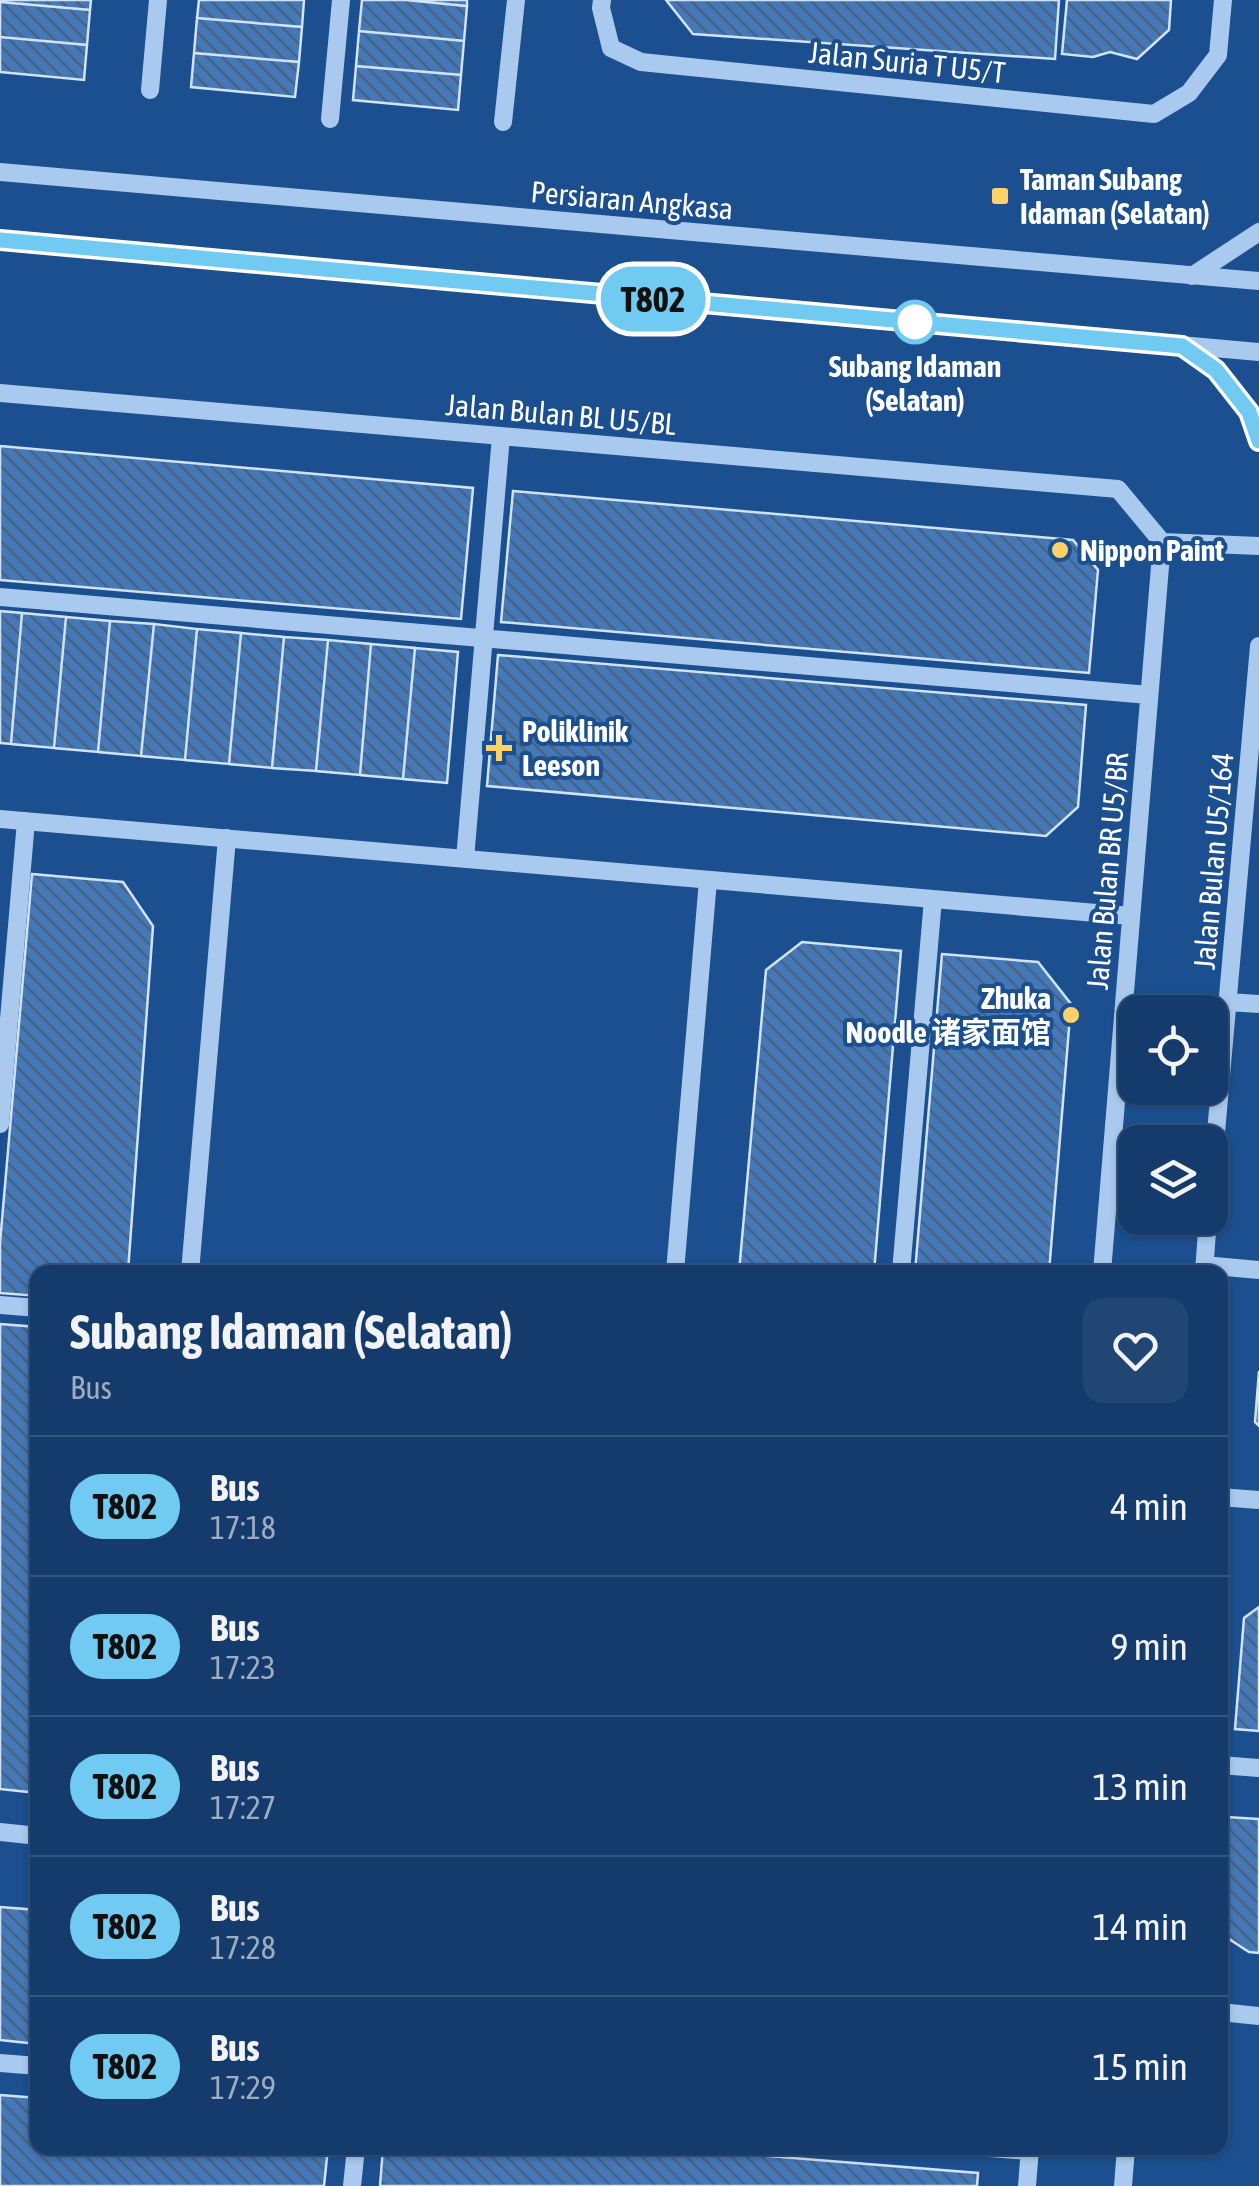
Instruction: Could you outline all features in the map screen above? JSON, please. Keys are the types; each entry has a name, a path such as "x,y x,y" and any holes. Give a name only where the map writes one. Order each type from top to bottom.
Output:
{"street":[{"path":"150,90 158,0"},
{"path":"330,120 341,0"},
{"path":"504,122 516,0"},
{"name":"Jalan Suria T U5/T","path":"601,4 611,48 641,62 1154,114 1190,93 1218,55 1223,0"},
{"name":"Persiaran Angkasa","path":"0,172 1259,282"},
{"path":"1192,276 1259,232"},
{"path":"0,240 1259,352"},
{"path":"1182,346 1216,370 1249,412 1259,440"},
{"name":"Jalan Bulan BL U5/BL","path":"0,393 1118,489 1162,542"},
{"path":"464,859 501,436"},
{"path":"1162,542 1259,546"},
{"name":"Jalan Bulan BR U5/BR","path":"1103,1265 1162,542"},
{"path":"0,597 1149,695"},
{"name":"Jalan Bulan U5/164","path":"1228,1002 1254,767 1259,646"},
{"path":"0,819 1131,916"},
{"path":"0,1124 26,821"},
{"path":"191,1265 227,838"},
{"path":"676,1265 708,880"},
{"path":"902,1265 933,899"},
{"path":"1228,1002 1259,1004"},
{"path":"1204,1265 1207,1235"},
{"path":"1228,1269 1259,1270"},
{"path":"0,1305 30,1307"},
{"path":"1228,1497 1259,1500"},
{"path":"1228,1765 1259,1768"},
{"path":"0,1832 30,1835"},
{"path":"1228,2013 1259,2016"},
{"path":"0,2063 30,2065"},
{"path":"352,2186 355,2155"},
{"path":"1027,2186 1030,2155"},
{"path":"1123,2186 1125,2155"}],"building":[{"path":"0,0 91,0 90,10"},
{"path":"199,0 304,0 302,27 197,18"},
{"path":"362,0 467,6 464,41 359,31"},
{"path":"406,0 467,0 467,6"},
{"path":"666,0 1059,0 1055,59 693,34"},
{"path":"1067,0 1171,0 1169,30 1137,59 1110,52 1093,57 1062,54"},
{"path":"0,2 90,10 87,45 0,37"},
{"path":"197,18 302,27 299,62 194,53"},
{"path":"359,31 464,41 461,75 356,66"},
{"path":"0,37 87,45 84,80 0,72"},
{"path":"194,53 299,62 295,97 191,87"},
{"path":"356,66 461,75 458,110 353,100"},
{"path":"0,446 473,488 461,619 0,580"},
{"path":"513,491 1073,540 1098,570 1089,673 501,622"},
{"path":"0,611 22,613 11,744 0,743"},
{"path":"22,613 66,617 54,748 11,744"},
{"path":"66,617 110,621 98,752 54,748"},
{"path":"110,621 154,624 141,756 98,752"},
{"path":"154,624 197,629 185,760 141,756"},
{"path":"197,629 241,633 229,764 185,760"},
{"path":"241,633 284,637 272,768 229,764"},
{"path":"284,637 328,640 316,771 272,768"},
{"path":"328,640 371,644 360,775 316,771"},
{"path":"371,644 415,648 403,779 360,775"},
{"path":"415,648 458,652 447,783 403,779"},
{"path":"498,655 1086,705 1078,807 1046,836 487,786"},
{"path":"32,874 123,882 153,926 129,1265 30,1265 30,1295 0,1293 0,1243"},
{"path":"802,942 901,951 875,1265 740,1265 766,970"},
{"path":"942,954 1038,962 1071,1004 1050,1265 916,1265"},
{"path":"0,1324 30,1326 30,1792 0,1789"},
{"path":"1259,1371 1259,1426 1255,1422"},
{"path":"1259,1607 1259,1731 1235,1729 1244,1618"},
{"path":"1228,1817 1259,1819 1259,1953 1249,1952 1228,1938"},
{"path":"0,1907 30,1909 30,2043 0,2040"},
{"path":"0,2095 30,2097 30,2155 327,2155 324,2186 0,2186"},
{"path":"382,2155 755,2155 978,2173 977,2186 380,2186"}],"bus line":[{"name":"T802","path":"0,240 1182,346 1216,370 1249,412 1259,441"}],"place":[{"name":"Taman Subang Idaman (Selatan)","path":"1000,196"},
{"name":"Subang Idaman (Selatan)","path":"915,322"},
{"name":"Nippon Paint","path":"1060,550"},
{"name":"Poliklinik Leeson","path":"499,748"},
{"name":"Zhuka Noodle 诸家面馆","path":"1071,1015"}]}
